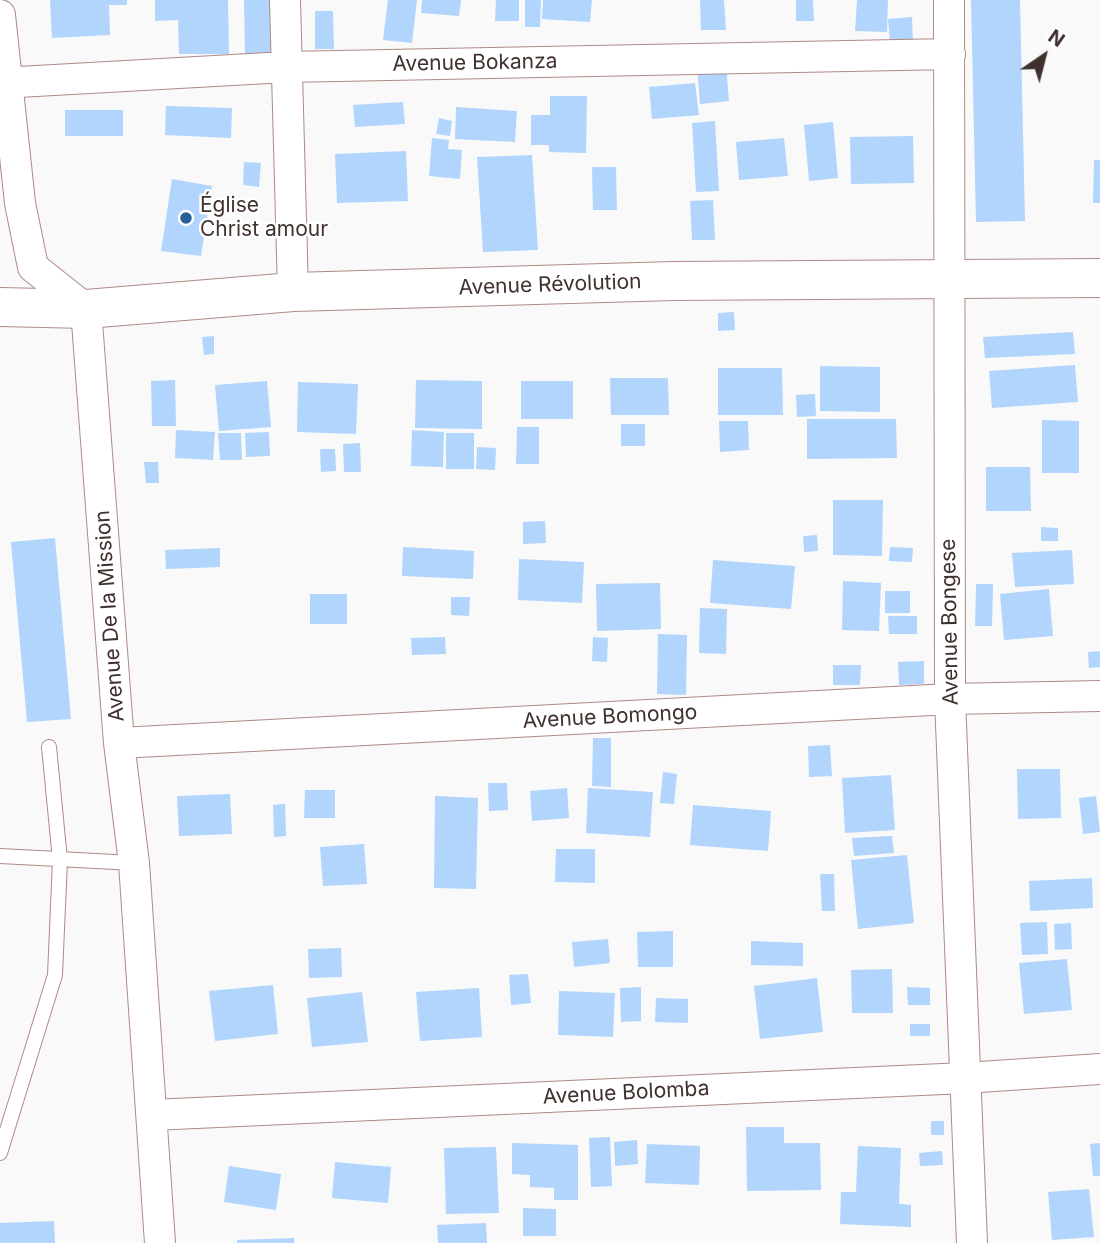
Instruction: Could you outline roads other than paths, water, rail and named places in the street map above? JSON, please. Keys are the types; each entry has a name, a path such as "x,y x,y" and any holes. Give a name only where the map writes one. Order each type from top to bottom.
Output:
{"street":[{"path":"285,0 293,292"},
{"name":"Avenue Bongese","path":"948,0 950,699 972,1243"},
{"path":"0,15 4,83 20,204 33,267 86,309"},
{"name":"Avenue Bokanza","path":"4,83 286,67 950,54"},
{"name":"Avenue Révolution","path":"0,307 86,309 293,292 674,281 1100,278"},
{"name":"Avenue De la Mission","path":"86,309 120,743 134,863 160,1243"},
{"name":"Avenue Bomongo","path":"120,743 950,699 1100,696"},
{"name":"Avenue Bolomba","path":"152,1115 965,1078 1100,1069"}],"lane":[{"path":"0,1153 55,975 60,860 49,747"},
{"path":"0,856 134,863"}],"place":[{"name":"Église Christ amour","path":"186,218"}]}
